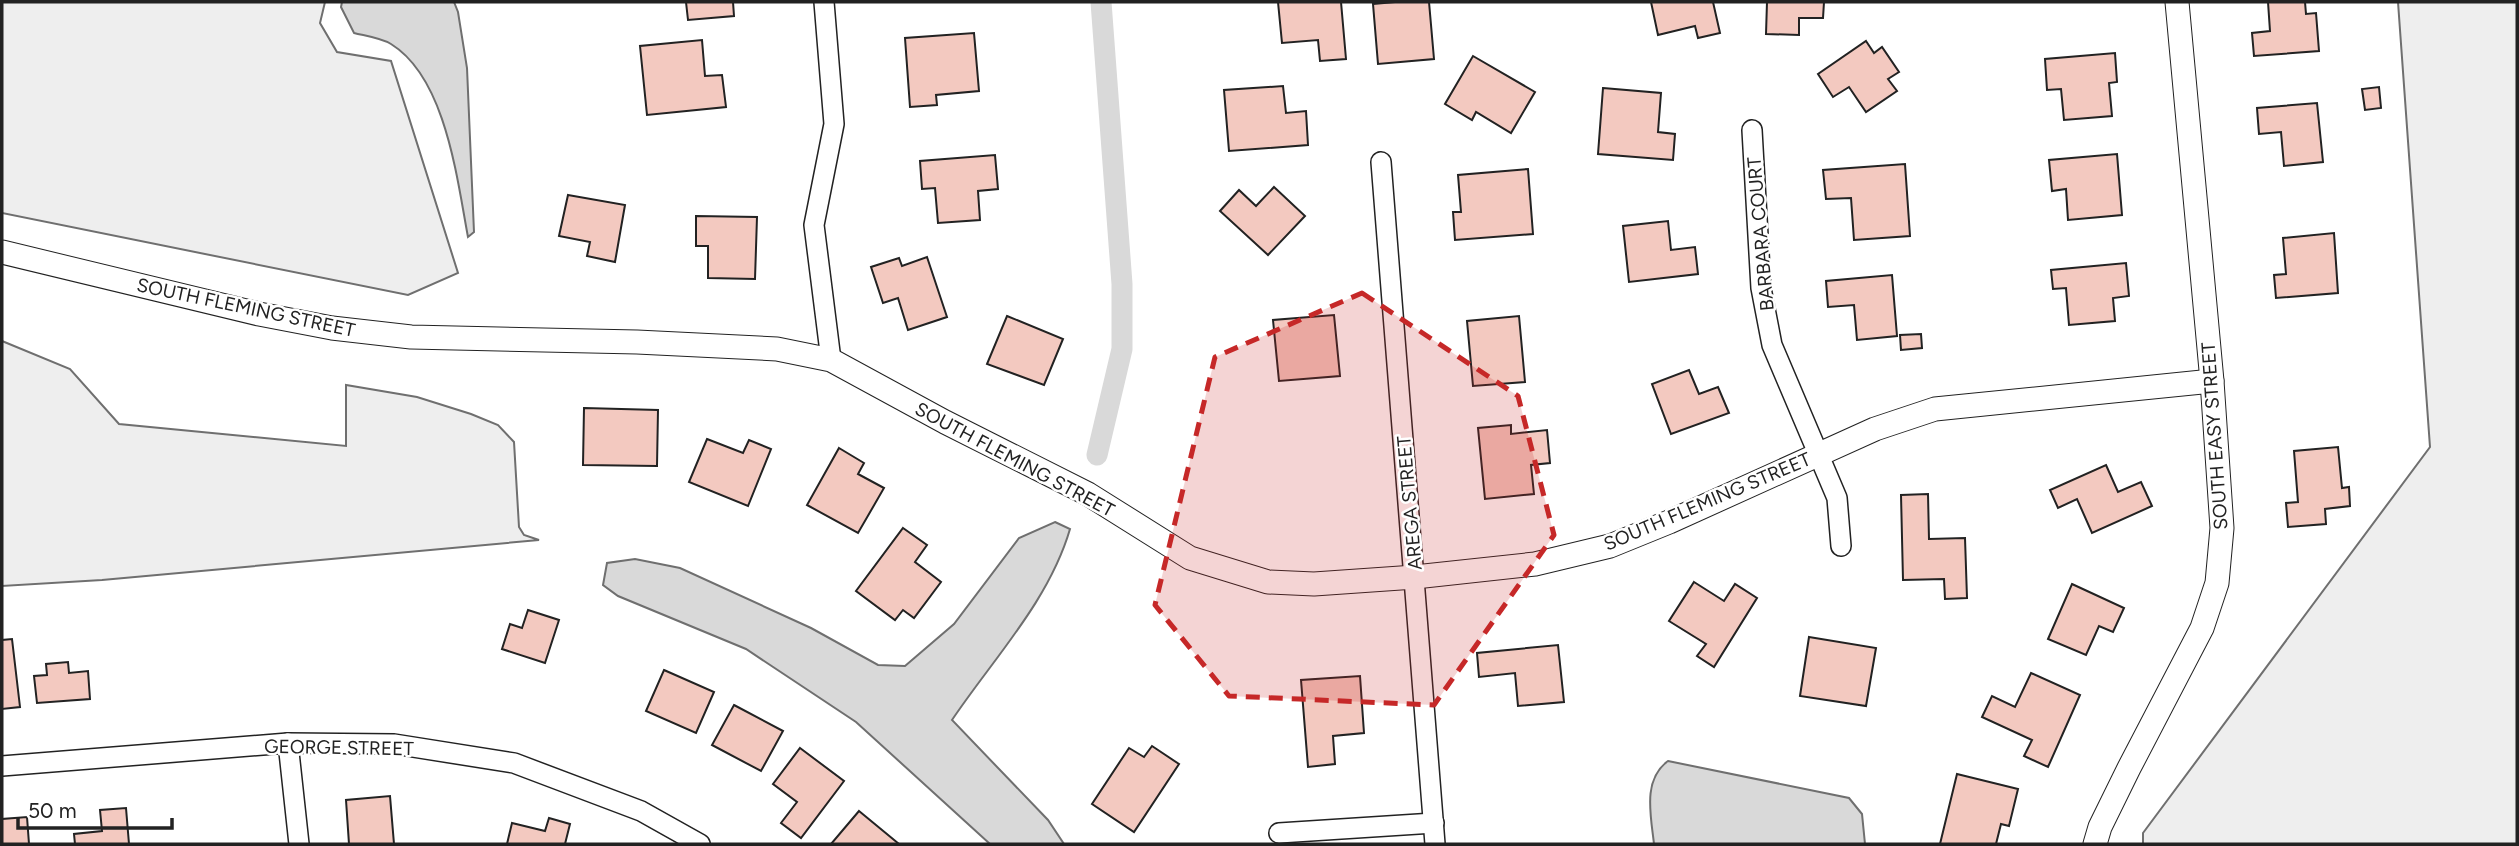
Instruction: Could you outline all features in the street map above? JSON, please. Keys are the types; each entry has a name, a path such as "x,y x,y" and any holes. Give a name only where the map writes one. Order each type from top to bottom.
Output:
{"street":[{"path":"824,2 834,124 814,225 831,360"},
{"name":"SOUTH EASY STREET","path":"2095,844 2100,827 2129,768 2202,628 2217,583 2222,528 2177,2"},
{"name":"BARBARA COURT","path":"1752,130 1760,288 1772,345 1837,498 1841,546"},
{"name":"AREGA STREET","path":"1381,162 1436,844"},
{"name":"SOUTH FLEMING STREET","path":"2,252 259,314 332,328 411,337 637,342 777,349 831,360 945,422 1088,494 1190,558 1268,582 1314,584 1415,577 1535,564 1610,546 1875,429 1935,409 2211,381"},
{"path":"288,743 299,844"},
{"name":"GEORGE STREET","path":"2,766 288,743 394,744 514,763 641,811 700,844"},
{"path":"1279,833 1434,822"}],"highlighted area":[{"path":"1362,293 1518,396 1554,535 1434,705 1229,696 1155,605 1215,357"}],"shaded area":[{"path":"2,2 325,2 320,23 337,52 391,61 458,273 408,295 2,213"},
{"path":"342,2 454,2 467,68 474,232 468,237 446,132 425,80 410,60 391,44 354,33 341,7"},
{"path":"2398,2 2517,2 2517,844 2143,844 2143,833 2430,447"},
{"path":"2,341 70,369 119,424 346,446 346,385 417,397 471,414 498,425 514,442 519,527 524,535 539,540 102,580 2,586"},
{"path":"1055,522 1070,529 1048,581 1018,629 952,720 1048,820 1064,844 990,844 856,722 746,649 618,596 603,585 607,563 635,559 680,568 811,628 878,665 905,666 954,624 1019,538"},
{"path":"1668,761 1849,798 1862,814 1865,844 1654,844 1650,810 1651,788 1654,778"}],"building":[{"path":"686,2 733,2 734,16 688,20"},
{"path":"1278,2 1341,2 1346,59 1320,61 1318,40 1282,43"},
{"path":"1429,2 1434,59 1378,64 1373,4"},
{"path":"1651,2 1713,2 1720,33 1698,38 1695,26 1658,35"},
{"path":"1767,2 1824,2 1823,18 1799,18 1799,35 1766,34"},
{"path":"2268,2 2305,2 2306,14 2316,13 2319,51 2254,56 2252,33 2270,31"},
{"path":"974,33 979,91 936,95 937,105 910,107 905,38"},
{"path":"702,40 705,76 722,75 726,107 647,115 640,46"},
{"path":"1866,41 1874,53 1882,47 1899,72 1888,79 1897,91 1866,112 1849,87 1833,97 1818,74"},
{"path":"2115,53 2117,82 2109,83 2112,116 2064,120 2061,89 2047,90 2045,59"},
{"path":"1473,56 1535,92 1511,133 1476,112 1472,120 1445,104"},
{"path":"1283,86 1286,113 1306,111 1308,145 1229,151 1224,90"},
{"path":"2379,87 2381,108 2365,110 2362,89"},
{"path":"1603,88 1661,93 1658,132 1675,134 1673,160 1598,154"},
{"path":"2317,103 2323,162 2284,166 2281,132 2259,134 2257,108"},
{"path":"2117,154 2122,215 2068,220 2066,189 2052,191 2049,160"},
{"path":"995,155 998,189 978,191 980,220 938,223 935,188 922,189 920,161"},
{"path":"1905,164 1910,236 1854,240 1851,198 1826,199 1823,170"},
{"path":"1528,169 1533,234 1455,240 1453,212 1461,212 1458,175"},
{"path":"1274,187 1305,216 1268,255 1220,211 1239,190 1256,206"},
{"path":"568,195 625,205 615,262 587,256 590,242 559,236"},
{"path":"696,216 757,217 755,279 708,278 708,246 696,246"},
{"path":"1668,221 1671,250 1695,247 1698,274 1629,282 1623,226"},
{"path":"2334,233 2338,293 2276,298 2274,275 2286,274 2283,238"},
{"path":"927,257 947,317 908,330 898,298 883,303 871,267 899,258 902,266"},
{"path":"2126,263 2129,296 2113,298 2115,321 2069,325 2066,288 2053,289 2051,270"},
{"path":"1892,275 1897,336 1857,340 1854,305 1828,307 1826,281"},
{"path":"1334,315 1340,376 1279,381 1273,320"},
{"path":"1007,316 1063,339 1044,385 987,364"},
{"path":"1519,316 1525,382 1473,386 1467,321"},
{"path":"1921,334 1922,348 1901,350 1900,335"},
{"path":"1689,370 1699,394 1718,387 1729,413 1671,434 1652,384"},
{"path":"584,408 658,410 657,466 583,465"},
{"path":"1511,425 1511,434 1547,430 1550,463 1531,465 1534,494 1485,499 1478,428"},
{"path":"707,439 743,453 749,440 771,449 748,506 689,482"},
{"path":"2338,447 2342,488 2349,487 2350,506 2325,509 2326,524 2288,527 2286,503 2298,502 2294,451"},
{"path":"839,448 864,463 858,474 884,488 858,533 807,505"},
{"path":"2106,465 2118,492 2141,482 2152,506 2092,533 2077,499 2058,508 2050,490"},
{"path":"1928,494 1929,539 1965,538 1967,598 1945,599 1944,579 1903,580 1901,495"},
{"path":"903,528 927,545 915,562 941,582 914,618 903,610 895,620 856,591"},
{"path":"1694,582 1724,601 1735,584 1757,598 1714,667 1697,656 1706,644 1669,621"},
{"path":"2072,584 2124,608 2113,632 2099,626 2086,655 2048,639"},
{"path":"528,610 559,620 545,663 502,649 510,624 522,628"},
{"path":"1809,637 1876,648 1866,706 1800,696"},
{"path":"12,639 20,707 2,709 2,640"},
{"path":"1558,645 1564,702 1518,706 1515,673 1479,677 1477,653"},
{"path":"68,662 69,673 88,671 90,699 37,703 34,676 47,675 46,664"},
{"path":"664,670 714,692 696,733 646,711"},
{"path":"2031,673 2080,695 2048,767 2024,756 2032,740 1982,717 1992,696 2015,707"},
{"path":"1360,676 1364,733 1333,736 1335,764 1308,767 1301,680"},
{"path":"734,705 783,731 761,771 712,745"},
{"path":"1152,746 1179,764 1134,832 1092,804 1129,748 1144,757"},
{"path":"800,748 844,781 801,838 781,823 797,802 773,784"},
{"path":"1957,774 2018,789 2009,826 2001,824 1996,844 1940,844"},
{"path":"390,796 394,844 349,844 346,800"},
{"path":"126,808 129,844 75,844 74,834 102,831 100,810"},
{"path":"859,811 899,844 831,844"},
{"path":"27,817 29,844 2,844 2,819"},
{"path":"549,818 570,824 565,844 507,844 512,823 545,831"}],"waterway":[{"path":"1097,455 1122,349 1122,284 1101,2"}]}
